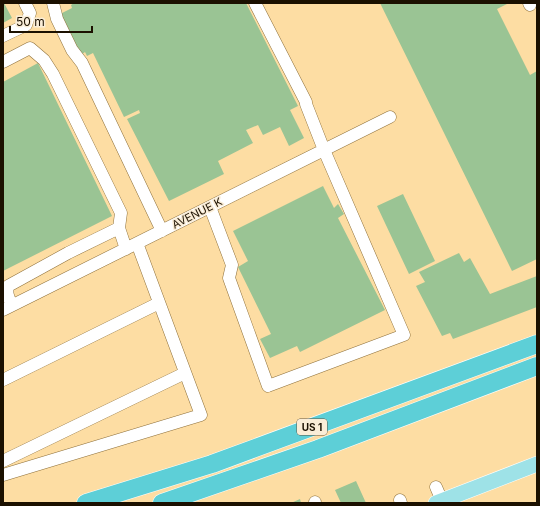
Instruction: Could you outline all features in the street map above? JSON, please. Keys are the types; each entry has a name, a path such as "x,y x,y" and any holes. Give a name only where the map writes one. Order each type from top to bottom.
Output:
{"highway":[{"name":"US 1","path":"86,503 212,464 537,344"},
{"path":"162,503 325,447 537,366"}],"main road":[{"path":"439,502 537,464"}],"street":[{"path":"3,36 26,25 30,13 25,3"},
{"path":"53,3 56,19 72,50 82,63 162,231"},
{"path":"210,207 232,265 229,278 268,386 404,335 324,150 306,102 255,3"},
{"path":"3,62 30,48 44,60 53,74 121,213 119,228 132,246 159,303 201,415 3,475"},
{"name":"AVENUE K","path":"8,308 390,117"},
{"path":"8,308 6,291 8,286 68,253 119,228"},
{"path":"68,253 79,272"},
{"path":"3,380 159,303"},
{"path":"3,461 185,373"},
{"path":"436,487 439,502"}],"building":[{"path":"3,3 12,18 3,23"},
{"path":"74,3 246,3 298,106 290,110 304,138 289,146 280,127 263,135 258,125 246,130 253,143 218,161 224,174 169,201 127,119 140,113 139,110 124,117 93,53 87,56 85,52 81,55 60,14 72,8 71,5"},
{"path":"380,3 509,3 497,9 530,75 537,71 537,259 512,271"},
{"path":"38,63 112,216 3,271 3,82"},
{"path":"323,186 334,208 338,204 344,214 338,218 385,310 300,352 297,346 270,358 260,339 271,334 238,267 248,261 233,231"},
{"path":"403,194 435,261 409,274 377,206"},
{"path":"459,253 464,262 470,258 490,294 537,276 537,307 453,339 450,333 442,336 416,286 425,282 419,272"},
{"path":"356,481 366,503 341,503 335,490"},
{"path":"300,499 301,503 291,503"}]}
